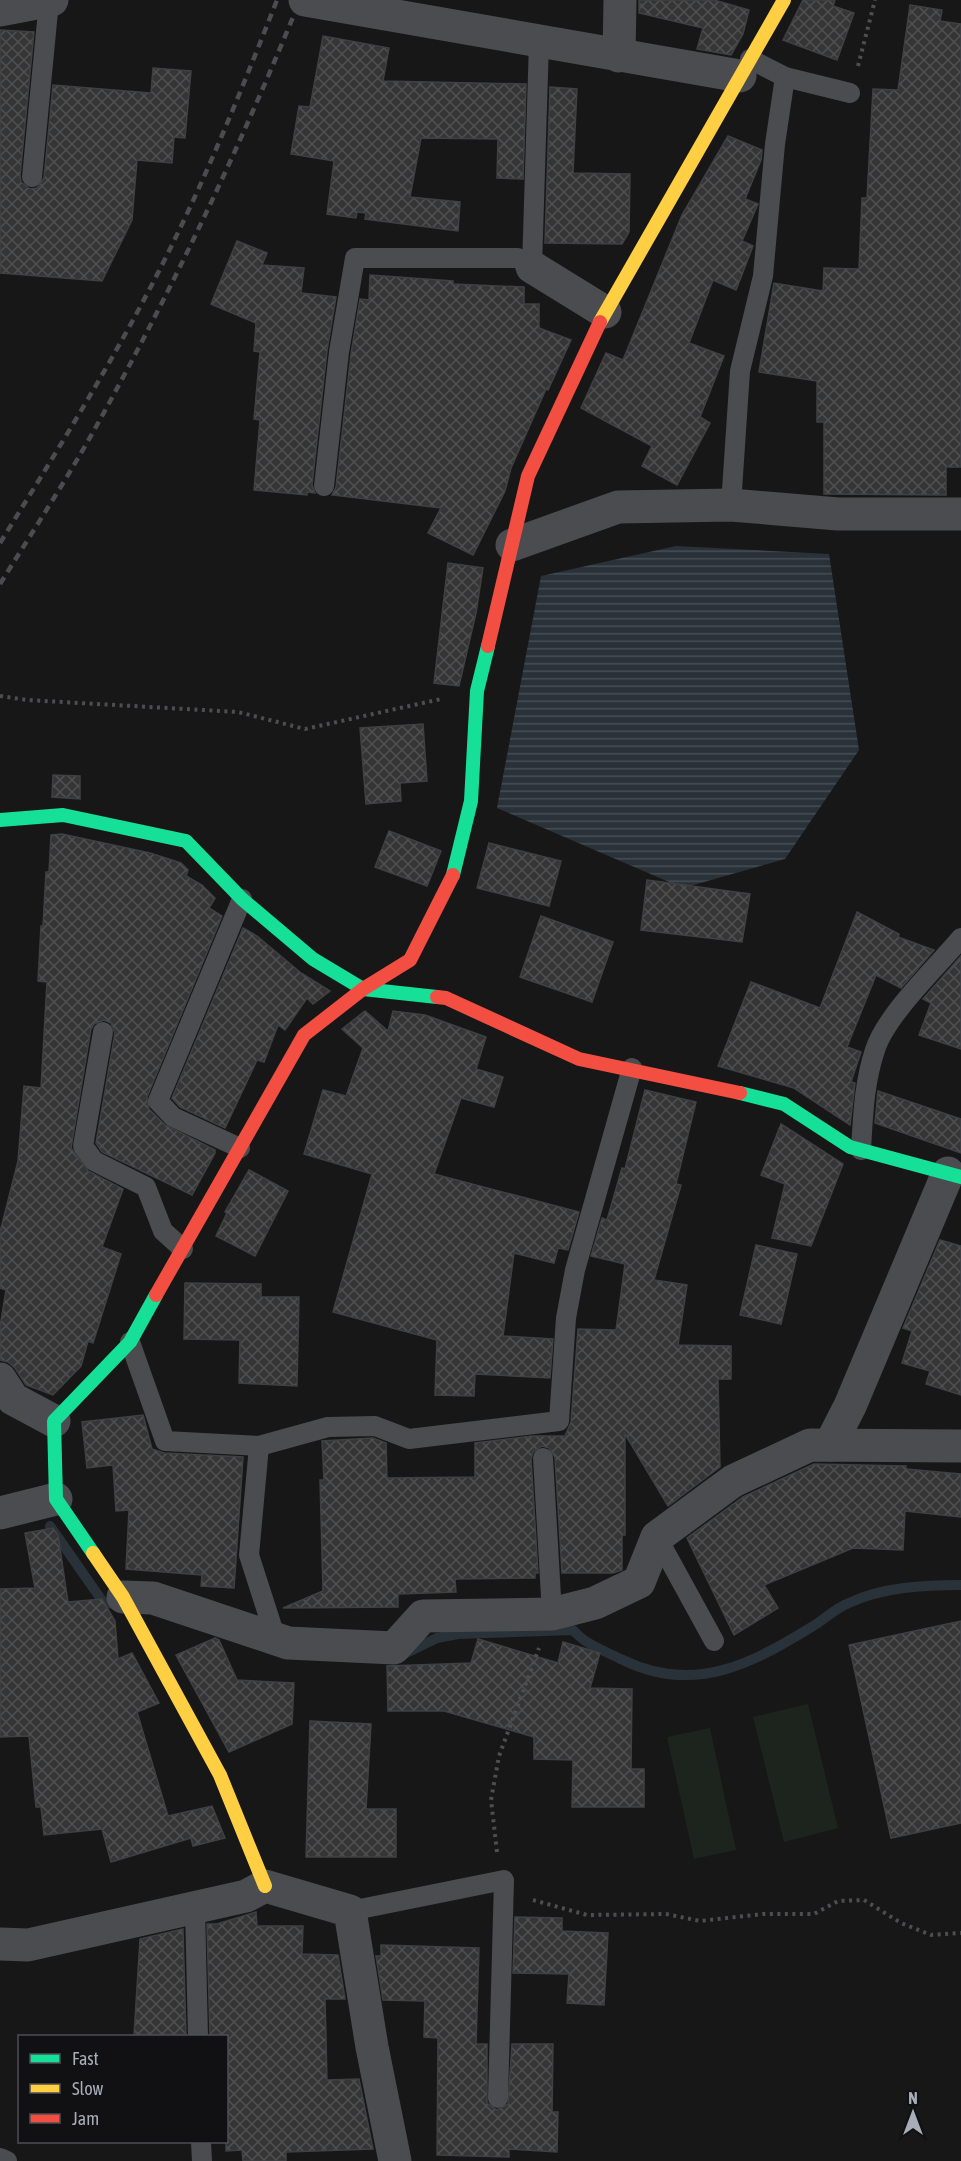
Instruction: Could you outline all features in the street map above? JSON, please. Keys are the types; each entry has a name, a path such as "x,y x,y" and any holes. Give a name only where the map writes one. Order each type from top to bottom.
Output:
{"street":[{"path":"0,10 50,0"},
{"path":"619,56 620,0"},
{"path":"265,1887 220,1776 123,1597 56,1499 54,1421 130,1342 304,1035 363,988 410,960 457,868 471,801 477,691 528,476 605,312 784,0"},
{"path":"323,2 444,13 539,42 619,56 745,68"},
{"path":"532,267 605,312"},
{"path":"512,545 618,507 731,505 838,514 961,514"},
{"path":"0,820 63,814 186,841 242,899 313,959 363,988 446,998 579,1059 632,1068 784,1104 850,1147 954,1175 850,1406 830,1445"},
{"path":"0,1379 13,1400 54,1421"},
{"path":"123,1597 153,1598 288,1643 394,1648 423,1617 552,1614 595,1603 639,1582 657,1537 733,1481 810,1445 961,1446"},
{"path":"0,1513 56,1499"},
{"path":"0,1944 28,1945 246,1896 265,1887 350,1911 372,2047 395,2161"}],"lane":[{"path":"32,177 50,0"},
{"path":"532,267 539,42"},
{"path":"745,68 850,93"},
{"path":"731,505 740,370 763,276 775,144 785,77"},
{"path":"324,486 339,352 355,258 518,258 532,267"},
{"path":"240,1148 173,1117 158,1101 242,899"},
{"path":"861,1150 864,1094 875,1048 898,1008 921,986 961,938"},
{"path":"103,1032 83,1146 94,1161 146,1187 163,1231 183,1249"},
{"path":"130,1342 165,1441 259,1446 328,1427 375,1426 409,1439 559,1421 566,1318 575,1270 632,1068"},
{"path":"259,1446 249,1555 276,1639"},
{"path":"543,1458 552,1614"},
{"path":"657,1537 714,1641"},
{"path":"350,1911 504,1880 498,2098"},
{"path":"195,1908 198,2035"},
{"path":"201,2143 202,2161"},
{"path":"0,2158 7,2161"}],"path":[{"path":"850,93 875,0"},
{"path":"0,696 27,700 238,712 305,729 477,691"},
{"path":"552,1614 500,1756 491,1800 492,1826 504,1880 533,1900 586,1915 666,1914 700,1921 763,1914 814,1914 838,1901 864,1900 901,1923 931,1935 961,1933"}],"shaded area":[{"path":"676,546 829,554 859,750 785,859 683,888 497,808 541,576"},
{"path":"808,1704 838,1828 784,1842 753,1717"},
{"path":"710,1728 736,1850 694,1859 667,1737"}],"building":[{"path":"639,0 714,0 749,10 743,34 731,55 697,49 703,28 639,13"},
{"path":"803,0 835,0 833,6 854,13 837,60 783,40"},
{"path":"910,5 942,10 940,21 961,24 961,467 946,467 946,495 824,494 824,422 817,422 817,381 759,372 774,283 823,291 824,268 859,269 862,198 867,198 873,89 898,90"},
{"path":"0,30 34,32 20,176 21,182 30,189 37,188 44,178 53,85 151,93 153,68 191,71 185,138 174,137 172,163 137,160 132,220 102,281 0,273"},
{"path":"323,36 389,48 383,81 526,84 523,179 497,178 498,139 421,138 410,197 460,202 458,231 365,219 366,213 357,212 356,218 327,214 334,161 291,154 299,106 310,107"},
{"path":"550,87 577,89 573,173 630,174 629,232 622,244 545,243"},
{"path":"728,136 762,150 761,160 745,199 758,204 742,241 753,246 736,290 713,280 689,343 724,356 700,417 710,423 677,485 642,466 652,446 581,408 606,353 623,360 682,215"},
{"path":"237,241 267,253 262,265 304,268 301,293 336,297 327,351 312,485 315,493 307,492 307,495 254,490 260,420 254,419 260,352 254,351 256,323 211,304"},
{"path":"370,275 453,281 453,284 524,287 524,304 539,304 539,328 571,340 548,390 546,389 511,468 505,491 473,555 428,533 441,508 332,495 336,487 351,354 360,299 369,300"},
{"path":"448,563 483,568 476,613 459,686 434,683"},
{"path":"423,724 427,781 400,783 401,801 366,804 360,728"},
{"path":"53,775 80,776 80,799 52,797"},
{"path":"389,831 441,851 427,886 375,867"},
{"path":"62,834 150,853 181,863 188,870 186,876 202,885 215,898 209,908 222,916 147,1097 149,1109 165,1125 215,1150 192,1195 102,1152 96,1143 115,1033 111,1023 104,1020 94,1024 91,1029 71,1148 88,1171 123,1189 102,1247 121,1254 93,1343 88,1341 81,1366 53,1395 26,1385 15,1368 8,1362 0,1360 0,1327 6,1290 0,1288 0,1232 18,1161 24,1086 41,1088 47,982 38,981 41,926 43,926 46,872 49,872 51,835"},
{"path":"489,843 561,861 549,906 477,888"},
{"path":"647,880 750,894 742,942 641,930"},
{"path":"857,912 899,934 898,937 934,950 901,988 876,975 847,1047 861,1052 851,1082 855,1083 850,1125 794,1088 718,1066 751,982 820,1008"},
{"path":"541,916 613,942 592,1002 520,977"},
{"path":"243,928 257,936 301,973 330,991 313,1004 307,998 285,1030 278,1025 264,1062 257,1060 225,1128 180,1107 172,1098"},
{"path":"961,956 961,1049 919,1035 931,1003 923,999"},
{"path":"365,1011 388,1031 393,1011 425,1015 486,1037 476,1069 503,1077 494,1107 461,1098 434,1174 579,1212 568,1250 558,1248 554,1263 514,1253 503,1336 553,1339 550,1378 475,1374 474,1396 435,1395 437,1340 333,1312 372,1174 304,1154 323,1090 346,1096 363,1048 342,1029"},
{"path":"645,1090 696,1102 676,1184 681,1185 654,1280 687,1285 678,1345 731,1346 731,1379 718,1379 720,1467 668,1506 625,1434 625,1535 622,1535 622,1570 613,1573 562,1573 555,1457 549,1448 542,1446 533,1452 531,1459 538,1573 535,1573 535,1578 455,1579 456,1592 398,1594 398,1607 283,1608 323,1591 320,1480 324,1480 322,1441 373,1438 386,1443 387,1478 475,1477 475,1443 533,1436 565,1436 571,1422 578,1329 616,1330 625,1264 591,1256 602,1218 607,1220 622,1168 625,1169"},
{"path":"878,1091 961,1119 961,1153 875,1123"},
{"path":"781,1124 843,1164 811,1246 772,1238 785,1184 761,1175"},
{"path":"249,1170 288,1191 255,1256 216,1236 227,1213 225,1212"},
{"path":"940,1240 961,1246 961,1395 926,1384 930,1371 902,1363 912,1331 903,1328"},
{"path":"756,1245 797,1254 781,1324 740,1315"},
{"path":"185,1283 261,1284 261,1297 299,1297 297,1386 239,1383 240,1340 184,1339"},
{"path":"143,1415 152,1449 164,1453 243,1457 234,1588 201,1586 202,1575 126,1569 129,1510 116,1511 113,1465 87,1468 82,1422"},
{"path":"814,1464 906,1466 906,1469 961,1474 961,1517 905,1511 903,1550 853,1548 764,1585 778,1608 734,1635 687,1538 743,1497"},
{"path":"53,1528 58,1535 68,1602 102,1599 115,1621 118,1659 132,1653 159,1703 137,1712 168,1816 212,1806 225,1838 193,1846 191,1838 111,1862 102,1829 44,1835 41,1807 36,1807 29,1736 0,1737 0,1589 35,1588 25,1533"},
{"path":"961,1621 961,1823 891,1838 849,1645"},
{"path":"215,1638 219,1640 237,1680 294,1683 292,1724 229,1752 176,1655"},
{"path":"478,1639 558,1663 563,1642 600,1653 590,1688 632,1689 631,1769 644,1769 644,1807 572,1807 573,1760 534,1759 534,1737 444,1711 388,1711 387,1666 471,1663"},
{"path":"310,1721 371,1724 366,1809 396,1809 396,1857 306,1857"},
{"path":"256,1912 257,1926 303,1926 302,1954 338,1955 345,1999 325,1999 327,2080 359,2079 373,2149 286,2152 286,2161 243,2161 242,2150 226,2151 226,2143 228,2143 228,2035 210,2035 207,1924 217,1924"},
{"path":"515,1917 562,1918 562,1931 608,1933 604,2005 567,2003 569,1974 513,1973"},
{"path":"183,1929 186,2035 134,2035 140,1939"},
{"path":"381,1945 479,1948 476,2044 487,2044 487,2103 497,2110 508,2104 512,2044 553,2044 552,2112 558,2112 557,2152 509,2149 509,2157 437,2155 438,2038 424,2037 425,2001 383,2000 376,1956 381,1956"}],"waterway":[{"path":"50,1526 103,1602 121,1605"},
{"path":"404,1654 437,1638 458,1634 573,1630 596,1647 650,1670 675,1675 700,1674 724,1670 748,1661 795,1637 841,1607 875,1593 904,1588 961,1585"}],"railway":[{"path":"0,543 105,370 163,263 223,133 277,0"},
{"path":"0,584 86,445 179,269 230,162 300,0"}],"traffic: fast":[{"path":"453,875 471,801 477,691 488,646"},
{"path":"0,820 63,815 186,841 242,899 313,959 363,989 437,997"},
{"path":"740,1093 784,1104 850,1147 961,1177"},
{"path":"93,1553 56,1499 54,1421 130,1342 156,1295"}],"traffic: slow":[{"path":"600,322 784,0"},
{"path":"93,1553 123,1597 220,1775 265,1886"}],"traffic: jam":[{"path":"488,646 528,476 600,322"},
{"path":"156,1295 304,1035 363,989 410,960 453,875"},
{"path":"437,997 446,998 579,1059 740,1093"}]}
